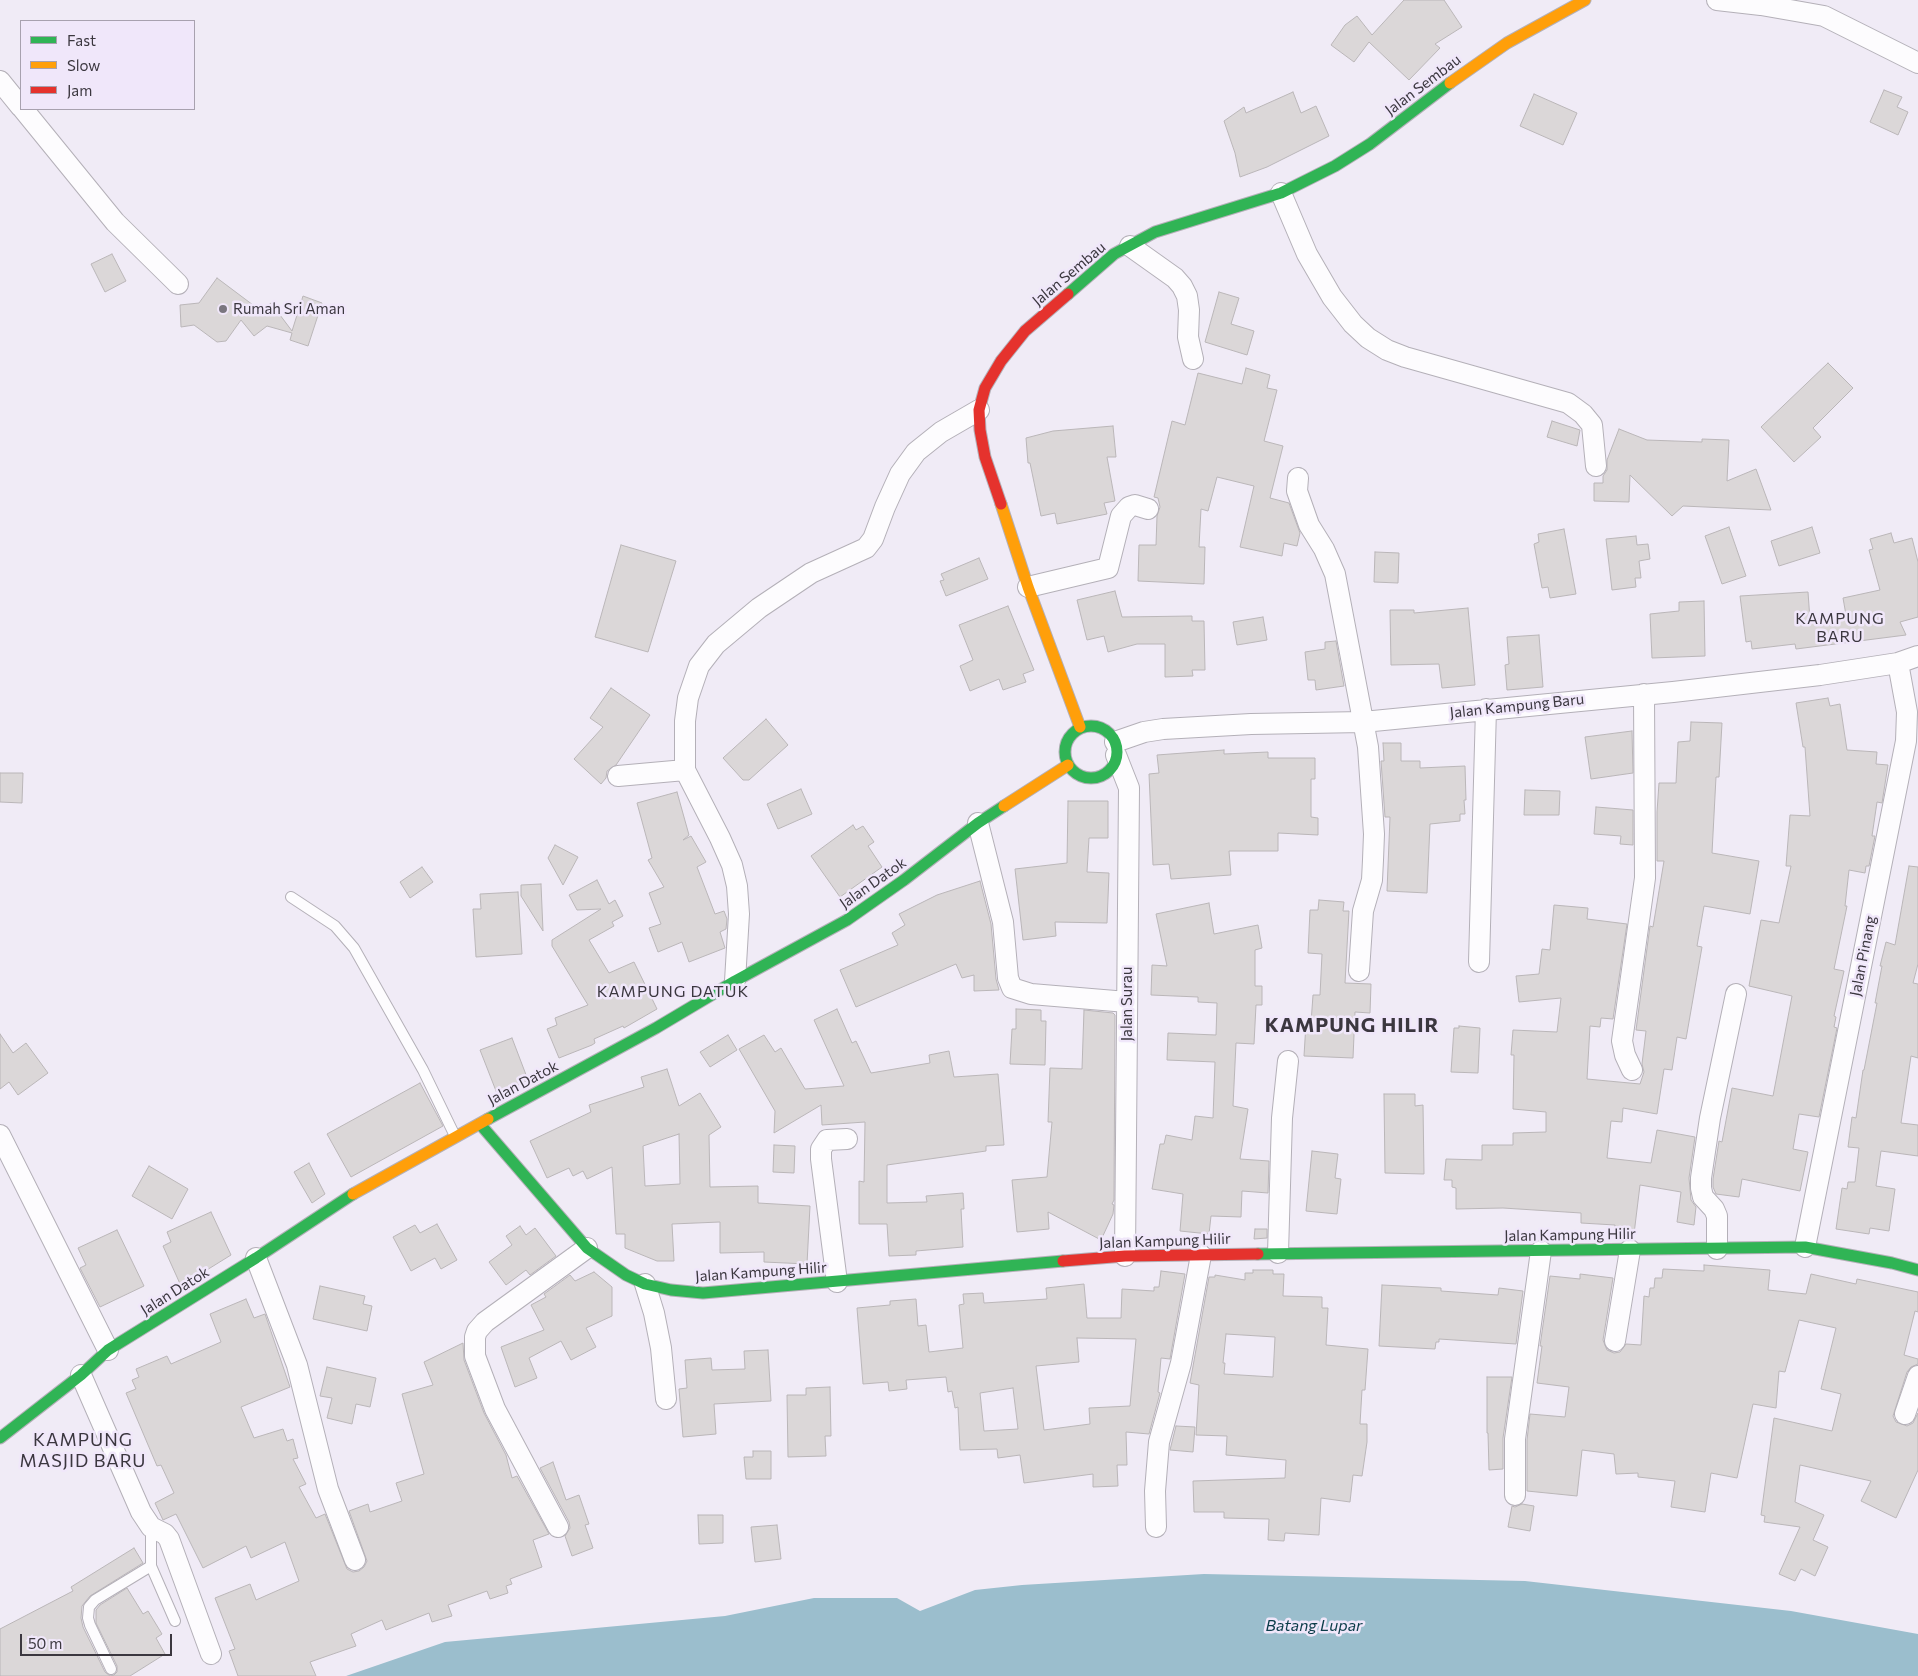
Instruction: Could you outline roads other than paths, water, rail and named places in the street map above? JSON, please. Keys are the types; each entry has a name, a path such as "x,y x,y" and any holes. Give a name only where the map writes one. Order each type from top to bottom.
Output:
{"main road":[{"name":"Jalan Sembau","path":"1080,727 1028,587 985,457 980,430 979,410 985,388 1000,361 1025,331 1114,254 1155,232 1281,193 1335,166 1370,144 1433,95 1507,43 1563,6 1585,0"},
{"path":"1098,726 1106,730 1116,749 1111,769 1096,778 1080,776 1073,772 1064,757 1067,739 1080,727 1098,726"},
{"name":"Jalan Datok","path":"0,1438 81,1375 108,1350 256,1258 367,1185 656,1028 735,981 846,920 904,880 978,823 1068,765"},
{"name":"Jalan Kampung Hilir","path":"480,1124 587,1248 626,1275 645,1284 671,1290 704,1293 1125,1256 1805,1247 1892,1263 1918,1270"}],"street":[{"path":"1717,0 1761,5 1824,16 1918,63"},
{"path":"0,81 20,106"},
{"path":"24,110 115,222 178,284"},
{"path":"1281,193 1307,254 1332,297 1353,324 1368,338 1387,350 1405,357 1568,403 1584,414 1592,426 1596,466"},
{"path":"1130,246 1175,278 1182,286 1187,296 1190,310 1188,337 1193,359"},
{"path":"735,981 739,914 737,886 732,865 720,838 685,770 685,721 688,698 699,666 716,644 759,608 811,573 866,548 876,532 900,474 916,452 941,432 979,410"},
{"path":"1298,478 1297,491 1309,525 1324,549 1335,574 1368,747 1374,843 1372,880 1363,911 1359,971"},
{"path":"1028,587 1108,568 1121,516 1129,507 1135,505 1148,509"},
{"name":"Jalan Kampung Baru","path":"1116,749 1144,732 1163,729 1251,724 1363,722 1820,675 1898,663 1918,656"},
{"name":"Jalan Pinang","path":"1805,1247 1906,742 1907,712 1898,663"},
{"path":"1632,1070 1625,1055 1622,1041 1645,878 1644,694"},
{"path":"1479,962 1486,710"},
{"name":"Jalan Surau","path":"1116,749 1128,788 1125,1256"},
{"path":"618,776 685,770"},
{"path":"978,823 1003,922 1008,978 1012,988 1031,994 1128,1002"},
{"path":"1716,1249 1717,1216 1704,1196 1701,1188 1701,1178 1710,1118 1736,994"},
{"path":"1278,1254 1282,1118 1288,1061"},
{"path":"0,1135 108,1350"},
{"path":"837,1282 821,1149 827,1140 847,1139"},
{"path":"558,1526 495,1409 475,1356 475,1337 477,1330 484,1322 587,1248"},
{"path":"1615,1341 1630,1250"},
{"path":"1515,1495 1515,1439 1542,1251"},
{"path":"1156,1527 1155,1491 1159,1442 1181,1363 1201,1255"},
{"path":"256,1258 294,1356 328,1489 355,1560"},
{"path":"645,1284 654,1313 659,1339 666,1399"},
{"path":"81,1375 141,1512 151,1527 165,1534 169,1539 211,1654"},
{"path":"1905,1414 1918,1376"}],"lane":[{"path":"291,897 335,926 354,948 423,1070 455,1137"},
{"path":"151,1527 151,1566 175,1621"},
{"path":"110,1669 90,1625 88,1618 89,1607 95,1600 151,1566"}],"water":[{"name":"Batang Lupar","path":"1204,1574 1525,1581 1791,1611 1918,1634 1918,1676 346,1676 445,1642 725,1616 814,1598 897,1598 920,1611 975,1590 1022,1585"}],"place":[{"name":"Rumah Sri Aman","path":"223,309"}],"district":[{"name":"KAMPUNG BARU","path":"1840,628"},
{"name":"KAMPUNG DATUK","path":"673,992"},
{"name":"KAMPUNG HILIR","path":"1352,1025"},
{"name":"KAMPUNG MASJID BARU","path":"83,1450"}]}
